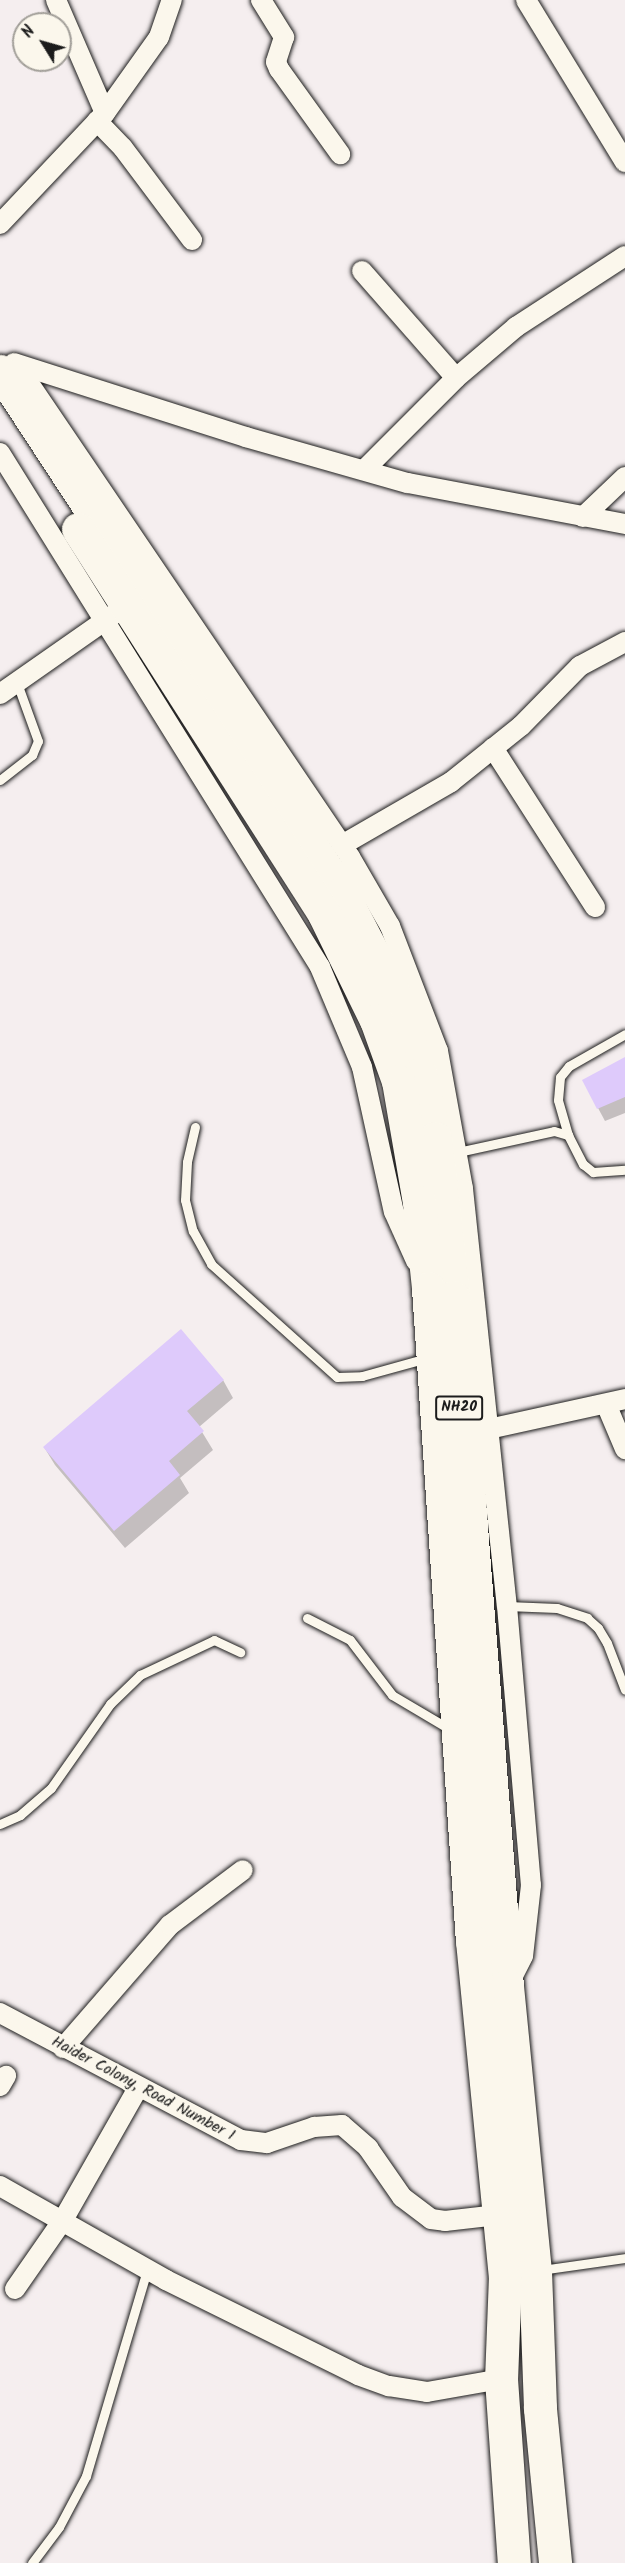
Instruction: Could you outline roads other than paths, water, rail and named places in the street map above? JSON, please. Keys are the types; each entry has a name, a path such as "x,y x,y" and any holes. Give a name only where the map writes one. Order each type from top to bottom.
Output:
{"highway":[{"name":"NH20","path":"5,364 342,893 393,992 420,1074 435,1138 453,1297 461,1435 485,1678 507,1986 535,2271 540,2409 555,2563"},
{"name":"NH20","path":"0,402 114,615 324,914 376,1020 400,1092 419,1202 432,1357 461,1435 450,1578 472,1941 505,2276 501,2379 514,2563"}],"street":[{"path":"56,0 101,117 192,240"},
{"path":"0,224 101,117 159,38 172,0"},
{"path":"261,0 284,37 276,62 279,69 340,154"},
{"path":"526,0 625,162"},
{"path":"364,470 456,378 554,300 625,256"},
{"path":"362,271 456,378"},
{"path":"5,364 446,493 625,524"},
{"path":"5,364 342,845 390,926 418,994 438,1052 458,1152 461,1435 507,1606 531,1885 523,1956 507,1986"},
{"path":"0,453 114,615 0,694"},
{"path":"583,517 625,477"},
{"path":"342,845 451,782 493,748 580,666 625,642"},
{"path":"493,748 596,907"},
{"path":"461,1435 625,1399"},
{"path":"606,1404 625,1449"},
{"path":"63,2048 170,1924 243,1870"},
{"name":"Haider Colony, Road Number 1","path":"0,2013 223,2133 254,2144 330,2123 342,2125 368,2148 416,2210 445,2221 498,2215"},
{"path":"15,2289 63,2220 138,2088"},
{"path":"0,2186 147,2270 348,2370 389,2386 428,2392 501,2379"}],"lane":[{"path":"0,780 32,755 38,741 17,683"},
{"path":"625,1034 569,1066 560,1077 558,1100 568,1135 588,1170 599,1174 625,1170"},
{"path":"195,1127 185,1200 193,1231 211,1264 337,1377 362,1376 432,1357"},
{"path":"458,1152 554,1131 568,1135"},
{"path":"507,1606 557,1608 587,1618 598,1628 607,1643 625,1690"},
{"path":"307,1618 350,1640 392,1695 458,1734"},
{"path":"0,1824 20,1815 51,1788 110,1704 140,1675 214,1640 240,1652"},
{"path":"535,2271 625,2258"},
{"path":"32,2563 59,2527 86,2476 147,2270"}]}
